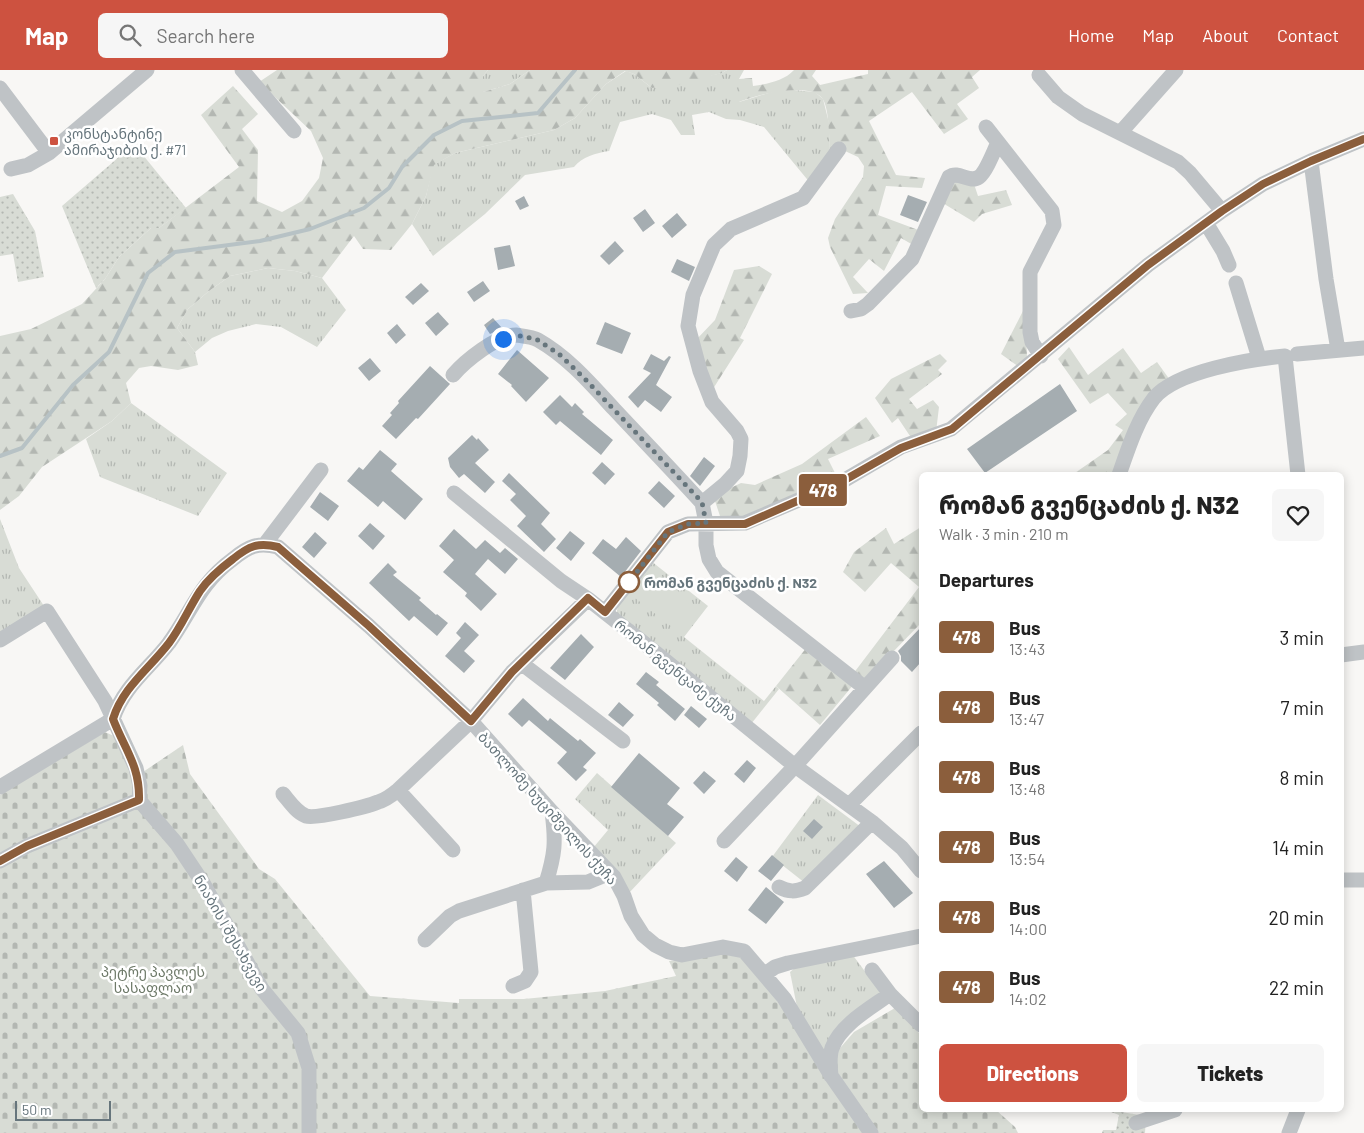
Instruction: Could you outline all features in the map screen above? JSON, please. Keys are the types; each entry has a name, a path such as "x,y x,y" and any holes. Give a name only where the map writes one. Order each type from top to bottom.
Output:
{"street":[{"path":"11,170 28,165 49,153 147,70"},
{"path":"242,70 294,131"},
{"path":"1120,133 1176,70"},
{"path":"1039,75 1058,97 1082,114 1178,162 1190,173 1222,211"},
{"path":"0,88 49,153"},
{"path":"986,127 1052,211 1054,222 1030,272 1030,332 1032,342 1041,356"},
{"name":"რომან გვენცაძე ქუჩა","path":"919,869 902,848 872,822 794,766 605,612 668,532 688,524 745,524 843,481 901,448 952,429 1148,265 1222,211 1263,184 1364,139"},
{"path":"851,311 861,309 868,304 912,259 949,177 952,174 958,174 973,180 977,179 982,174 998,142"},
{"path":"702,502 737,471 740,456 740,439 737,431 712,402 700,371 688,326 693,295 714,245 731,229 803,198 839,149"},
{"path":"1311,161 1326,279 1338,350"},
{"path":"1206,223 1223,251 1228,265"},
{"path":"1236,283 1259,358"},
{"path":"453,375 462,364 503,339 515,335 536,339 559,354 702,502 706,523 706,545 709,559 717,572 865,688"},
{"path":"1120,472 1142,415 1156,396 1175,382 1221,367 1259,358 1364,348"},
{"path":"1291,355 1298,472"},
{"path":"0,787 113,719 117,706 126,690 168,643 201,589 218,570 252,546 265,544 321,470"},
{"path":"454,493 561,581 588,598 605,612"},
{"name":"ბათლომე ხუციშვილის ქუჩა","path":"265,544 278,547 369,626 471,721 552,812 610,873 624,896 631,916 643,935 655,945 669,952 682,955 723,947 744,951 784,998 832,1077 871,1133"},
{"path":"283,794 304,815 315,817 386,799 471,721 521,663 588,598"},
{"path":"0,640 47,611 105,701 136,768 140,786 139,800 27,846 0,861"},
{"path":"1344,655 1364,652"},
{"path":"724,841 892,658"},
{"path":"521,663 623,742"},
{"path":"849,805 919,735"},
{"path":"398,790 453,850"},
{"name":"ნიაბის I შესახვევი","path":"139,800 177,844 203,883 262,989 298,1033 309,1068 309,1133"},
{"path":"546,883 554,858 555,833 552,812"},
{"path":"779,887 788,892 798,892 805,888 872,822"},
{"path":"425,940 450,916 459,911 546,883 588,882 610,873"},
{"path":"1344,880 1364,880"},
{"path":"513,986 525,981 531,972 523,890"},
{"path":"765,974 775,967 788,963 919,936"},
{"path":"872,970 890,994 919,1023"},
{"path":"832,1077 830,1064 832,1049 840,1034 854,1020 890,994"},
{"path":"1136,1123 1168,1112"},
{"path":"1288,1133 1297,1112"}],"green space":[{"path":"277,70 488,70 483,76 483,92 510,84 530,70 727,70 677,85 652,88 634,74 625,71 606,84 575,118 554,130 455,153 434,165 426,196 412,224 391,250 363,249 354,236 322,278 295,271 268,268 230,276 188,309 177,328 195,352 198,365 178,370 151,366 139,368 126,383 131,403 112,421 42,467 19,496 0,510 0,336 31,329 82,304 105,279 119,257 151,228 159,228 239,167 201,115 233,86 258,114 242,129 258,150 257,201 282,212 302,201 319,178 323,158 311,131 259,82"},
{"path":"488,70 530,70 510,84 483,92 483,76"},
{"path":"727,70 744,70 739,79 739,102 775,91 794,90 815,92 823,99 829,123 830,156 811,184 764,127 740,120 726,119 709,112 692,115 695,135 681,135 671,120 652,114 620,122 609,151 590,156 574,167 525,175 485,214 433,256 412,224 426,196 433,165 455,153 554,130 575,118 606,84 626,71 634,74 652,88 722,73"},
{"path":"794,70 816,70 812,76 820,85 868,74 868,70 980,70 972,77 979,88 957,104 968,119 944,134 912,92 869,121 896,175 925,178 922,188 886,186 878,215 921,231 913,245 901,238 884,271 869,259 853,277 868,293 853,294 830,247 828,238 835,219 863,177 864,166 858,157 845,151 830,156 828,117 822,98 806,90 794,90 769,93 739,102 739,79 752,78 753,86 780,79"},
{"path":"134,144 186,208 159,228 151,228 119,257 105,279 96,288 62,206"},
{"path":"951,179 974,184 978,196 1006,190 1012,205 982,214 974,222 941,202"},
{"path":"13,194 35,231 44,277 18,282 13,254 0,256 0,197"},
{"path":"759,266 772,274 740,338 744,340 711,392 695,341 715,320 734,270"},
{"path":"268,268 295,271 322,278 346,310 317,347 281,327 256,324 228,331 212,338 195,352 177,328 188,309 230,276"},
{"path":"1025,307 1027,357 1022,369 1001,354"},
{"path":"1069,347 1088,375 1123,348 1141,373 1157,362 1170,380 1118,469 1114,472 1076,472 1108,450 1123,430 1115,425 1127,414 1108,393 1090,404 1058,359"},
{"path":"940,354 947,361 938,370 942,374 909,399 917,409 933,400 939,407 936,432 912,439 898,418 892,423 875,398 891,379"},
{"path":"131,403 227,473 198,516 100,477 86,439 112,421"},
{"path":"866,417 880,436 828,459 838,479 740,519 728,519 720,516 715,501 724,491 741,483 755,485 802,464"},
{"path":"0,519 19,568 44,606 0,646"},
{"path":"886,528 894,544 919,528 919,587 891,563 865,592 843,572 854,552"},
{"path":"651,561 708,606 684,637 764,701 776,686 779,689 751,724 617,616 617,610 624,595"},
{"path":"653,575 699,611 681,634 635,598"},
{"path":"919,587 919,625 892,653 888,652 862,681 853,674"},
{"path":"807,647 854,684 820,725 776,686"},
{"name":"პეტრე პავლეს სასაფლაო","path":"105,732 114,736 143,772 183,745 190,774 259,869 275,879 370,996 459,1003 459,999 524,999 605,991 676,976 669,961 705,957 728,951 736,953 761,977 866,1133 0,1133 0,795"},
{"path":"597,773 676,843 628,894 593,848 608,830 575,799"},
{"path":"818,795 861,827 805,883 772,857"},
{"path":"852,954 881,993 825,1053 798,1012 790,972 796,967"},
{"path":"895,1008 919,1033 919,1112 998,1112 1015,1127 1018,1133 878,1133 837,1072 834,1055 854,1032"},
{"path":"1111,1112 1146,1116 1145,1133 1102,1133 1103,1130 1116,1130 1119,1115"}],"building":[{"path":"908,195 927,202 918,222 900,215"},
{"path":"524,196 529,206 520,210 515,201"},
{"path":"645,209 655,223 643,232 633,218"},
{"path":"677,213 687,225 672,238 662,226"},
{"path":"615,241 624,251 609,265 600,256"},
{"path":"510,245 515,266 498,270 494,248"},
{"path":"677,259 695,267 689,281 671,272"},
{"path":"483,281 490,291 474,302 467,292"},
{"path":"421,283 429,291 413,305 405,297"},
{"path":"438,312 449,324 436,336 425,323"},
{"path":"493,318 502,328 490,334 484,325"},
{"path":"605,322 631,333 622,354 596,344"},
{"path":"397,324 406,335 396,344 387,333"},
{"path":"517,350 549,378 526,402 512,385 498,374"},
{"path":"651,354 664,361 669,356 671,357 656,385 672,397 661,412 645,400 638,408 628,397 651,373 643,369"},
{"path":"370,358 381,371 369,381 358,368"},
{"path":"430,366 450,384 418,419 416,418 396,439 382,426 392,415 390,413 399,403 398,401"},
{"path":"1060,384 1077,411 986,472 984,472 967,449"},
{"path":"560,395 572,407 575,403 584,412 582,414 613,440 601,455 560,421 556,425 543,412"},
{"path":"472,435 477,440 478,438 489,450 475,463 495,482 485,493 464,474 459,478 450,467 448,458"},
{"path":"380,450 397,464 391,471 423,499 405,520 383,501 378,507 347,481 359,467 363,470"},
{"path":"704,457 715,466 700,486 690,476"},
{"path":"602,462 615,474 605,485 592,473"},
{"path":"509,473 550,513 541,524 556,539 544,552 517,526 526,516 510,500 516,494 502,481"},
{"path":"659,481 675,496 664,508 648,493"},
{"path":"320,492 339,506 328,521 310,507"},
{"path":"370,523 385,536 373,550 358,536"},
{"path":"454,529 476,549 485,540 500,553 505,548 518,559 505,574 488,559 475,574 497,594 481,611 465,596 467,593 443,572 454,560 439,546"},
{"path":"570,531 585,543 571,561 556,548"},
{"path":"315,532 327,543 314,558 302,547"},
{"path":"626,537 641,551 621,577 592,553 603,539 616,549"},
{"path":"388,563 397,572 393,575 421,598 419,600 436,615 448,623 437,636 414,616 409,621 369,583"},
{"path":"465,622 479,635 464,651 475,661 464,673 445,656 461,638 456,633"},
{"path":"919,629 919,664 912,672 901,661 898,651"},
{"path":"581,634 594,647 565,680 550,668"},
{"path":"646,672 659,682 656,685 685,709 675,721 657,705 659,703 636,684"},
{"path":"523,698 548,721 550,718 596,753 583,767 587,770 576,781 557,763 567,752 529,720 522,727 508,714"},
{"path":"619,702 634,715 623,727 608,715"},
{"path":"691,706 707,719 699,728 684,715"},
{"path":"639,753 680,788 667,804 684,817 668,836 611,787"},
{"path":"747,760 756,768 744,783 734,774"},
{"path":"704,771 716,781 704,794 693,783"},
{"path":"814,819 823,827 812,839 803,831"},
{"path":"772,855 784,865 771,881 758,871"},
{"path":"736,857 748,867 737,882 724,871"},
{"path":"884,861 913,893 894,908 866,874"},
{"path":"766,887 784,902 766,924 748,910"}],"waterway":[{"path":"0,456 22,448 73,385 109,352 148,273 175,252 260,241 310,229 364,208 389,188 402,167 434,135 462,121 538,113 575,70"}],"bus line":[{"name":"478","path":"0,861 27,846 139,800 140,786 136,768 113,719 117,706 126,690 168,643 201,589 218,570 252,546 265,544 278,547 369,626 471,721 512,672 588,598 605,612 668,532 688,524 745,524 843,481 901,448 952,429 1148,265 1222,211 1263,184 1364,139"}],"place":[{"name":"კონსტანტინე ამირაჯიბის ქ. #71","path":"54,141"},
{"name":"რომან გვენცაძის ქ. N32","path":"629,582"}],"route":[{"path":"503,339 515,335 536,339 559,354 702,502 706,523 688,524 668,532 626,586 629,582"}]}
